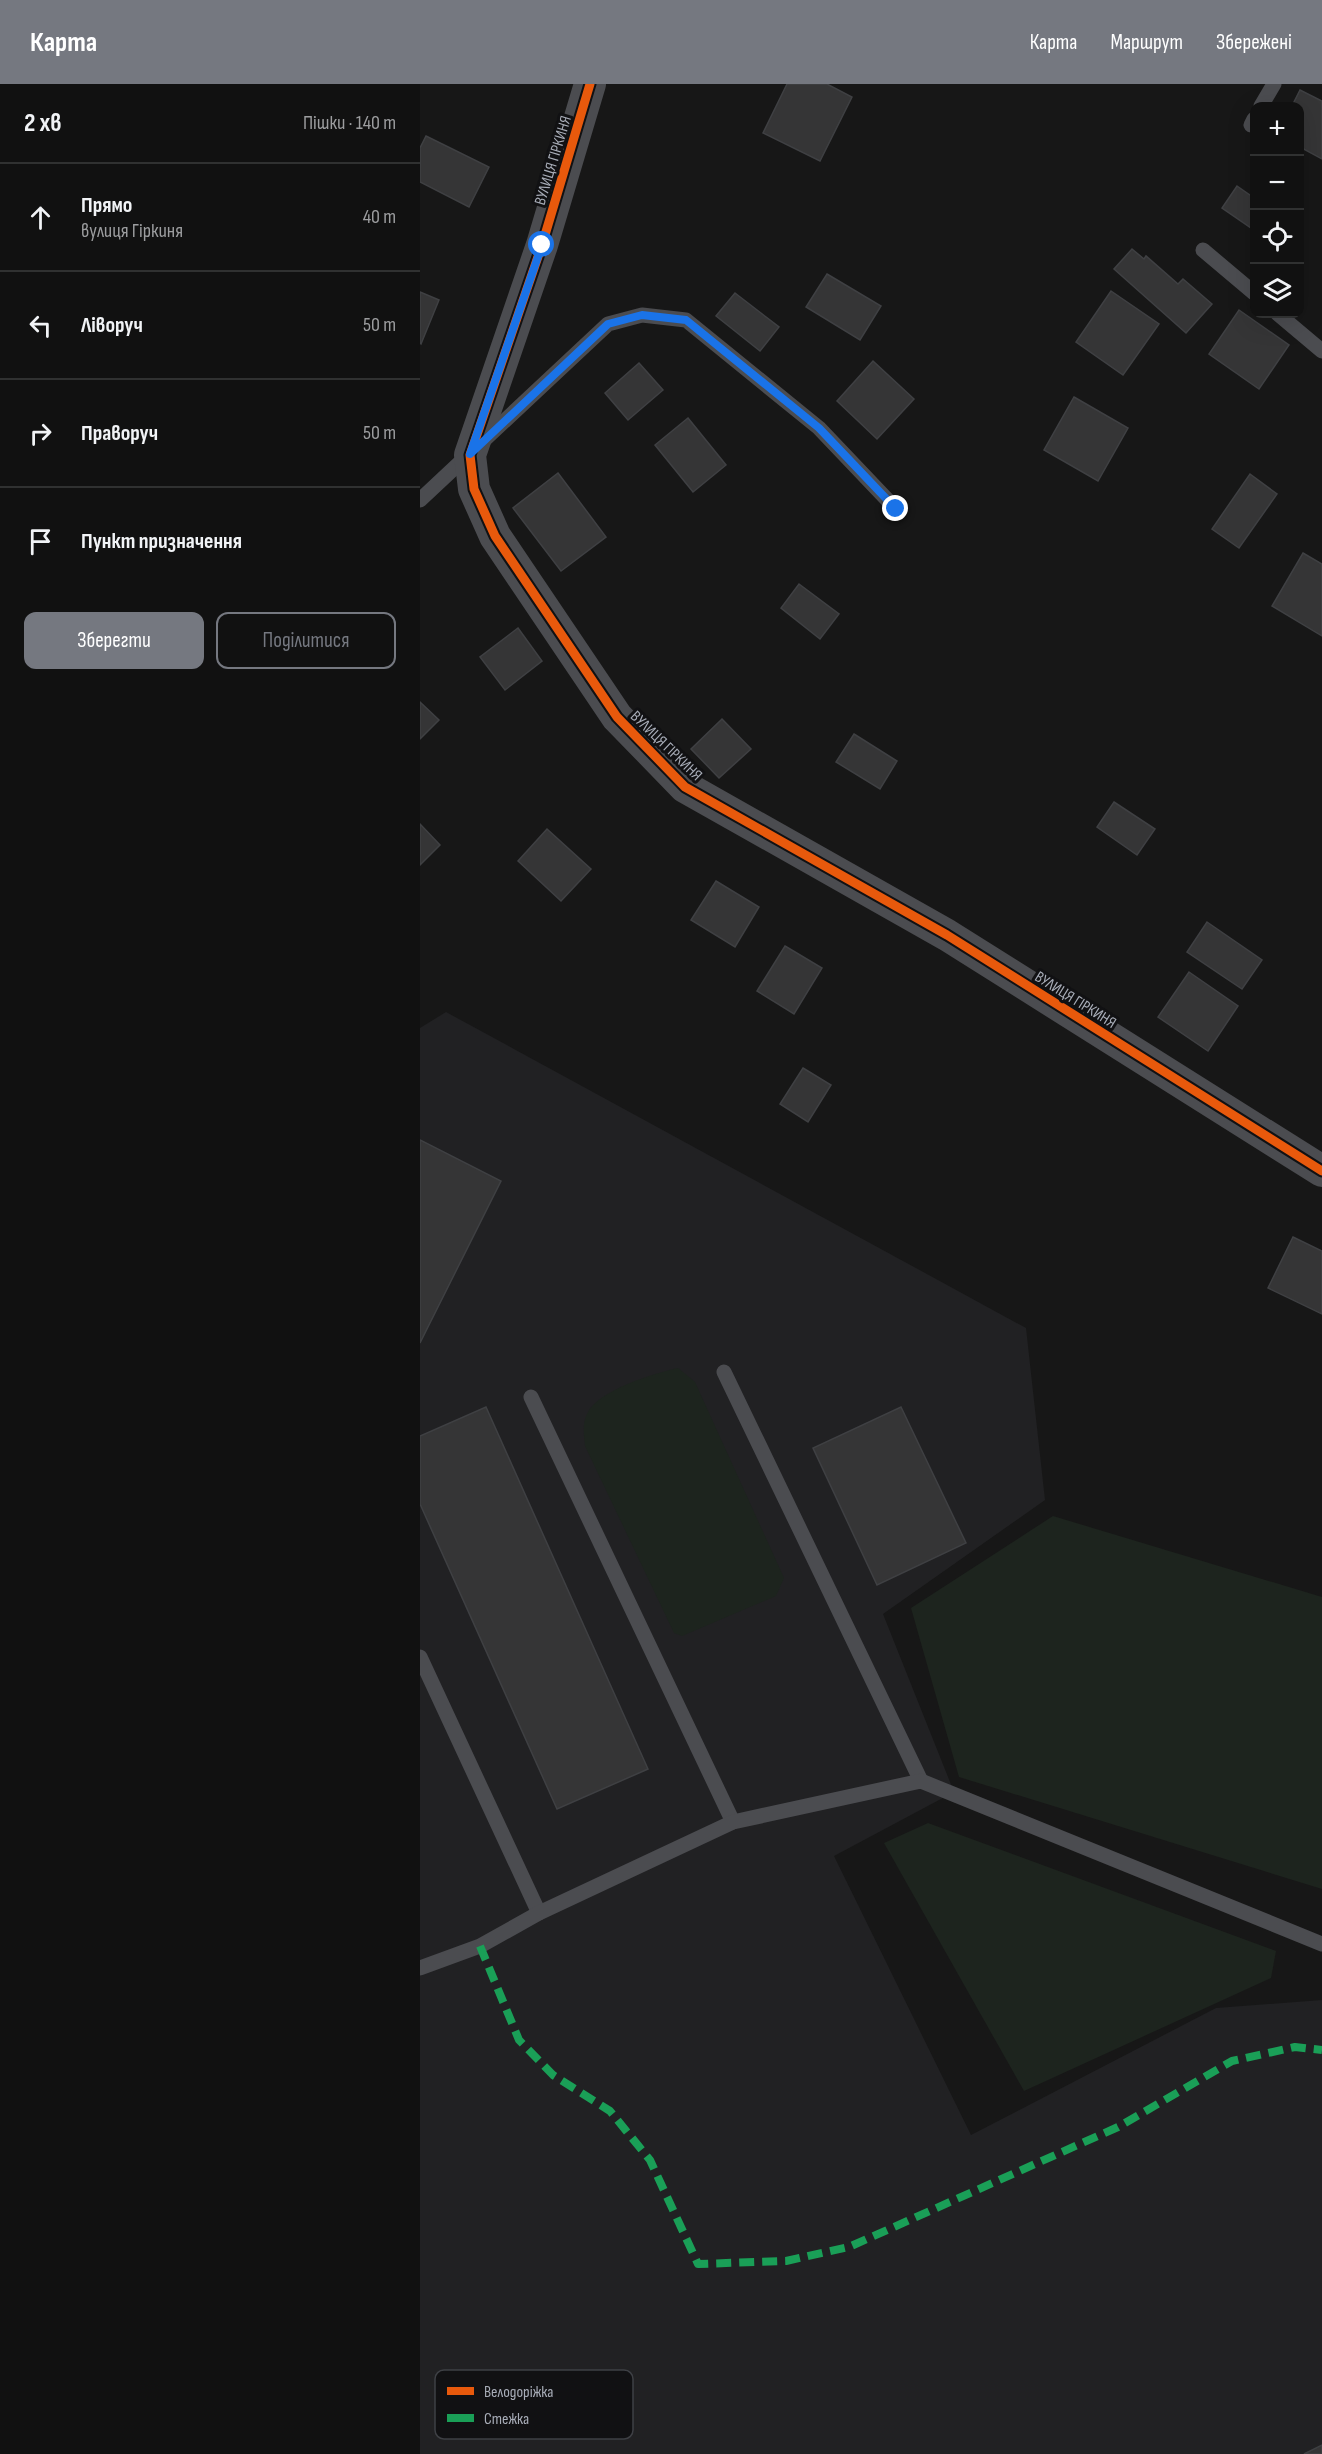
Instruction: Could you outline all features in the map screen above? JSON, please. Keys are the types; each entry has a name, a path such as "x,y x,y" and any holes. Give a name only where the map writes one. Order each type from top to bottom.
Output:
{"street":[{"name":"ВУЛИЦЯ ГІРКИНЯ","path":"590,84 542,245 470,454 474,489 495,536 617,717 685,787 947,935 1322,1171"}],"lane":[{"path":"1263,102 1274,84"},
{"path":"1203,250 1250,290"},
{"path":"420,500 608,324 642,315 686,320 819,428 896,509"},
{"path":"1283,318 1322,351"},
{"path":"724,1372 921,1780"},
{"path":"531,1397 733,1822"},
{"path":"420,1657 538,1912"},
{"path":"420,1968 480,1946 538,1912 733,1822 921,1780 1322,1944"}],"shaded area":[{"path":"446,1012 1026,1328 1045,1500 883,1614 954,1792 834,1856 971,2135 1216,2008 1322,2000 1322,2454 420,2454 420,1028"},
{"path":"678,1368 695,1382 784,1578 776,1596 682,1636 674,1633 585,1446 584,1430 587,1414 602,1398 627,1384"},
{"path":"1053,1516 1322,1597 1322,1889 959,1777 911,1608"},
{"path":"928,1823 1276,1951 1271,1978 1024,2091 884,1843"}],"building":[{"path":"787,84 827,84 852,97 820,161 763,133"},
{"path":"1300,90 1322,101 1322,159 1304,149 1304,102 1294,102"},
{"path":"426,136 489,167 469,207 420,182 420,148"},
{"path":"1237,186 1250,195 1250,227 1222,208"},
{"path":"1132,249 1144,259 1146,256 1178,284 1183,279 1212,304 1186,333 1114,269"},
{"path":"827,274 881,306 860,340 806,307"},
{"path":"1111,291 1159,324 1123,375 1076,342"},
{"path":"420,292 439,300 421,344 420,343"},
{"path":"735,293 779,327 760,351 716,316"},
{"path":"1239,310 1289,345 1259,389 1209,354"},
{"path":"873,361 914,399 877,439 837,401"},
{"path":"639,363 663,390 628,420 605,393"},
{"path":"1074,397 1128,428 1098,481 1044,450"},
{"path":"688,418 726,465 693,492 655,445"},
{"path":"558,473 606,537 561,571 513,508"},
{"path":"1250,474 1277,494 1239,548 1212,529"},
{"path":"1303,553 1322,564 1322,636 1272,606"},
{"path":"799,584 839,614 820,639 781,608"},
{"path":"518,628 542,661 505,690 480,657"},
{"path":"420,702 439,720 420,739"},
{"path":"722,719 751,749 719,778 691,749"},
{"path":"854,734 897,761 880,789 836,762"},
{"path":"1114,802 1155,829 1137,855 1097,827"},
{"path":"420,824 440,845 420,865"},
{"path":"547,829 591,869 561,901 518,861"},
{"path":"716,881 759,907 735,947 691,920"},
{"path":"1207,922 1262,960 1242,989 1187,952"},
{"path":"785,946 822,968 794,1014 757,991"},
{"path":"1189,972 1238,1006 1208,1051 1158,1017"},
{"path":"803,1068 831,1085 808,1122 780,1104"},
{"path":"420,1140 501,1181 420,1343"},
{"path":"1293,1237 1322,1251 1322,1314 1268,1288"},
{"path":"486,1407 648,1769 557,1809 420,1504 420,1436"},
{"path":"901,1407 966,1543 877,1585 813,1448"},
{"path":"1322,2445 1322,2454 1304,2454"}],"marked path":[{"path":"480,1946 519,2040 553,2075 610,2111 650,2160 698,2264 786,2261 849,2247 1118,2127 1232,2061 1295,2047 1322,2050"}],"cycle path":[{"path":"590,84 542,245 470,455 474,489 495,536 617,717 685,787 947,935 1322,1171"}],"route":[{"path":"542,245 470,454 608,324 642,315 686,320 819,428 896,509"}]}
